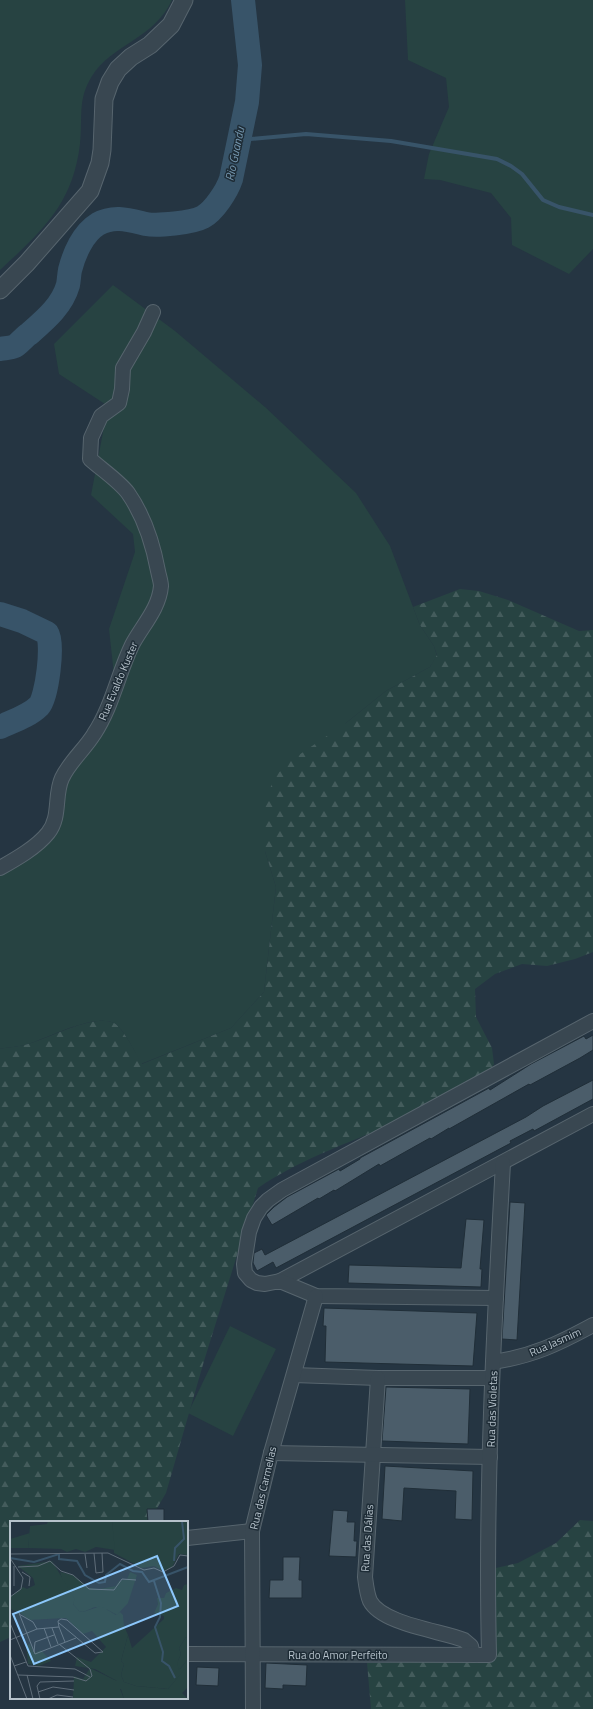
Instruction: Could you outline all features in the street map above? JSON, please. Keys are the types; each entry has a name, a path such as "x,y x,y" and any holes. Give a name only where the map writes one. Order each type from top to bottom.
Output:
{"street":[{"path":"0,290 90,191 100,162 102,150 104,99 110,82 118,69 131,57 150,45 171,25 184,0"},
{"name":"Rua Evaldo Kuster","path":"0,868 36,844 49,832 56,811 61,779 66,769 97,729 106,713 121,669 132,645 155,610 161,586 155,553 142,517 127,492 90,459 91,438 101,416 119,403 122,389 123,368 144,332 153,312"},
{"path":"593,1021 282,1190 268,1200 261,1207 254,1218 246,1246 244,1264 245,1273 251,1280 257,1283 265,1284 280,1281 593,1114"},
{"name":"Rua das Violetas","path":"489,1655 488,1531 491,1378 503,1163"},
{"path":"280,1281 316,1296 496,1298"},
{"name":"Rua das Carmelias","path":"253,1709 252,1531 270,1452 294,1375 316,1296"},
{"name":"Rua Jasmim","path":"493,1362 520,1358 544,1350 593,1325"},
{"path":"294,1375 378,1378 491,1378"},
{"name":"Rua das Dálias","path":"378,1378 374,1455 364,1577 370,1602 382,1613 393,1619 464,1640 471,1646 473,1655"},
{"path":"270,1452 490,1457"},
{"path":"188,1538 252,1531"},
{"name":"Rua do Amor Perfeito","path":"188,1654 376,1656 489,1655"}],"green space":[{"path":"0,0 172,0 155,24 100,65 92,76 87,85 82,101 81,135 76,165 63,200 42,229 0,270"},
{"path":"405,0 593,0 593,249 569,274 512,245 511,218 491,193 440,180 424,179 429,154 449,107 446,78 408,60"},
{"path":"113,285 175,331 265,407 356,493 390,546 420,625 434,646 437,656 430,667 386,691 346,723 265,851 276,887 264,992 231,1028 141,1064 118,1026 114,1023 105,1021 95,1021 83,1024 28,1044 0,1049 0,862 42,835 51,813 54,778 67,765 96,729 114,675 109,629 135,552 133,534 91,495 108,406 59,374 54,344"},
{"path":"460,589 479,591 508,600 579,631 593,630 593,952 575,959 547,966 522,964 495,974 475,989 476,1017 492,1048 494,1064 488,1076 417,1113 293,1167 258,1188 204,1361 166,1493 150,1521 10,1521 10,1637 0,1642 0,1049 28,1044 83,1024 95,1021 105,1021 114,1023 118,1026 130,1042 142,1064 231,1028 264,992 276,887 265,851 261,829 267,797 274,778 287,763 346,723 386,691 430,667 437,655 434,646 420,625 413,607"},
{"path":"230,1326 276,1349 233,1436 188,1413"},
{"path":"580,1520 593,1521 593,1709 371,1709 367,1663 485,1660 483,1571 518,1563 556,1543"}],"building":[{"path":"593,1035 593,1050 580,1058 530,1085 529,1084 380,1166 379,1164 335,1191 334,1190 319,1199 318,1198 272,1225 266,1215 287,1197 339,1169 340,1171 360,1158 489,1088 490,1090 531,1064 584,1036 586,1039"},
{"path":"593,1080 593,1099 534,1131 533,1129 510,1141 511,1143 276,1268 273,1262 257,1271 253,1263 254,1253 262,1249 265,1255"},
{"path":"510,1202 525,1203 517,1340 502,1339"},
{"path":"466,1219 484,1220 480,1269 482,1269 481,1287 348,1283 349,1265 461,1268"},
{"path":"324,1308 477,1313 473,1366 325,1362 326,1326 323,1326"},
{"path":"386,1387 470,1389 468,1444 382,1441"},
{"path":"385,1466 473,1471 472,1520 455,1519 456,1491 404,1488 402,1521 382,1519"},
{"path":"147,1509 164,1509 164,1521 148,1521"},
{"path":"333,1510 348,1511 347,1522 355,1522 354,1541 357,1541 356,1557 329,1556"},
{"path":"283,1557 300,1557 299,1580 302,1580 302,1598 269,1598 270,1580 283,1580"},
{"path":"266,1663 307,1665 306,1686 283,1685 283,1689 265,1688"},
{"path":"197,1667 219,1668 218,1686 196,1685"}],"waterway":[{"name":"Rio Guandu","path":"0,349 17,345 47,318 62,300 68,285 74,257 80,244 88,233 98,224 104,221 116,219 151,225 174,224 191,221 203,217 220,200 231,179 247,102 250,65 243,0"},
{"path":"239,140 306,134 391,141 497,159 511,166 522,174 543,200 559,207 593,215"},
{"name":"Rio Guandu","path":"0,614 22,621 47,633 50,647 47,682 45,692 39,706 26,715 0,727"}]}
